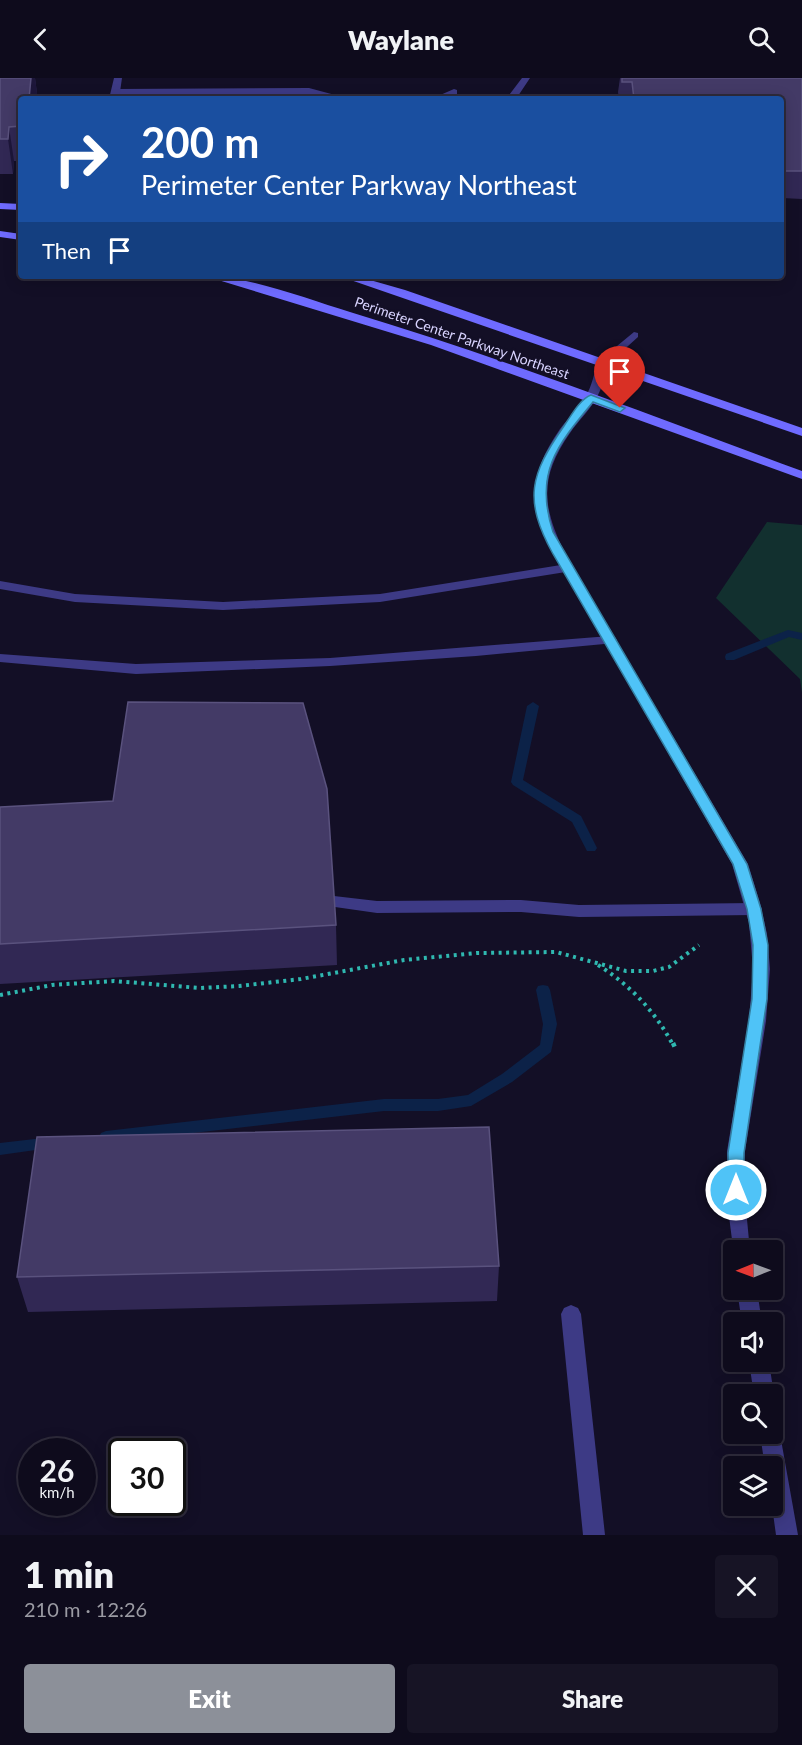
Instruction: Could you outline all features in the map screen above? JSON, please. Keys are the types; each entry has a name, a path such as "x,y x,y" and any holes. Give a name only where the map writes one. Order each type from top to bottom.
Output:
{"main road":[{"path":"0,206 18,207"},
{"path":"0,234 18,237"},
{"name":"Perimeter Center Parkway Northeast","path":"221,279 355,316 591,398 802,475"},
{"name":"Perimeter Center Parkway Northeast","path":"355,279 401,292 802,432"}],"street":[{"path":"118,78 115,95 309,92 330,96"},
{"path":"513,96 526,78"},
{"path":"260,92 282,96"},
{"path":"444,96 454,92"},
{"path":"634,335 604,362 591,398 550,453 542,475 539,493 541,513 547,532 567,568 740,864 754,909 761,945 760,999 736,1153 736,1209 740,1240"},
{"path":"0,585 75,598 223,606 380,598 567,568"},
{"path":"0,658 136,669 330,662 610,640"},
{"path":"333,902 377,907 521,906 579,911 754,909"},
{"path":"571,1314 594,1535"},
{"path":"772,1444 787,1535"}],"path":[{"path":"0,995 52,985 114,981 200,988 239,986 301,979 404,960 477,953 556,952 626,970 653,971 669,967 699,945"},
{"path":"595,963 620,978 656,1014 676,1050"}],"green space":[{"path":"767,522 802,525 802,693 800,679 716,598"}],"building":[{"path":"0,78 31,78 29,96 18,96 18,126 9,127 8,139 0,139"},
{"path":"622,78 802,78 802,171 784,171 784,96 634,96 632,82 622,82"},
{"path":"128,702 303,703 327,789 336,925 0,944 0,807 113,801"},
{"path":"489,1127 499,1266 17,1277 37,1137"}],"waterway":[{"path":"730,657 788,633 802,637"},
{"path":"533,706 517,782 577,819 591,848"},
{"path":"106,1137 384,1105 438,1105 471,1100 507,1078 546,1048 550,1024 543,990"},
{"path":"0,1149 52,1143"}],"route":[{"path":"620,408 591,398 577,414 550,453 542,475 539,493 541,513 547,532 559,554 740,864 754,909 761,945 760,999 736,1153 736,1190"}]}
